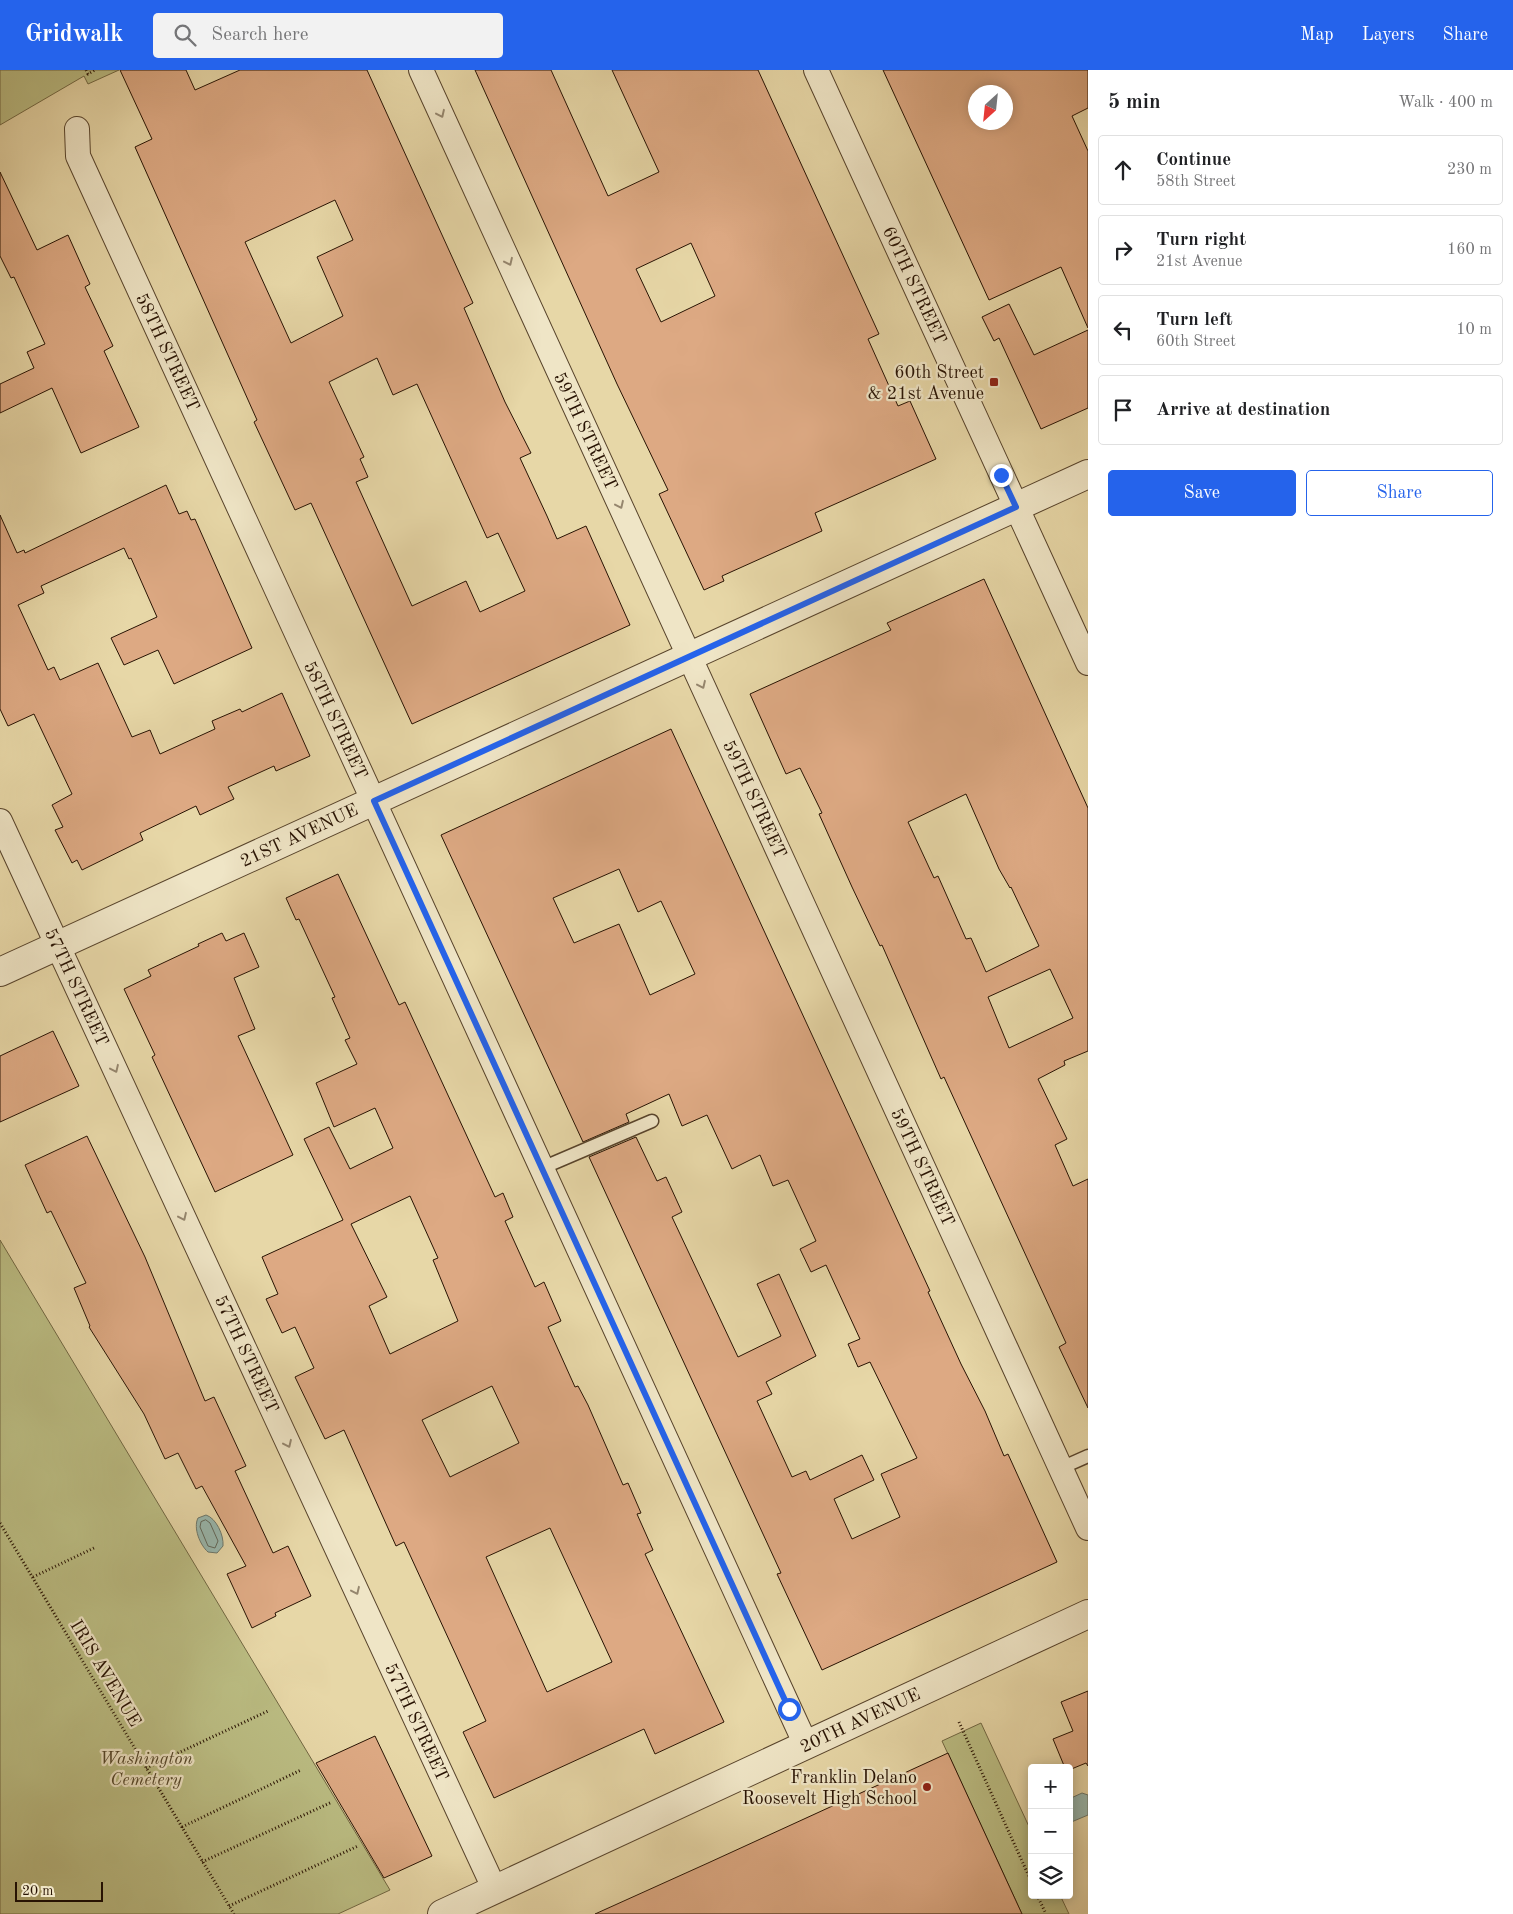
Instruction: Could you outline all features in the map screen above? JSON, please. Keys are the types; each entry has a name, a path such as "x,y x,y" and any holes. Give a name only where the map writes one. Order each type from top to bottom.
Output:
{"street":[{"name":"59TH STREET","path":"421,70 1088,1528"},
{"name":"60TH STREET","path":"816,70 1088,663"},
{"name":"58TH STREET","path":"77,129 78,156 806,1745"},
{"name":"21ST AVENUE","path":"0,972 1088,474"},
{"name":"57TH STREET","path":"0,820 494,1888"},
{"name":"20TH AVENUE","path":"442,1914 494,1888 1088,1614"}],"lane":[{"path":"542,1168 652,1121"},
{"path":"1061,1468 1088,1456"}],"path":[{"path":"86,70 88,74 96,70"},
{"name":"IRIS AVENUE","path":"0,1523 234,1914"},
{"path":"33,1578 96,1547"},
{"path":"146,1768 268,1712"},
{"path":"958,1722 1028,1874"},
{"path":"182,1827 301,1770"},
{"path":"202,1862 332,1802"},
{"path":"229,1906 358,1846"},
{"path":"1039,1899 1045,1914"}],"green space":[{"path":"0,70 119,70 88,84 84,76 0,125"},
{"name":"Washington Cemetery","path":"0,1240 390,1890 338,1914 0,1914"},
{"path":"981,1723 1028,1824 1028,1899 1062,1899 1069,1914 1022,1914 942,1741"}],"water":[{"path":"206,1515 216,1523 222,1537 223,1546 217,1553 208,1552 198,1536 196,1527 198,1518"},
{"path":"1082,1793 1088,1795 1088,1815 1073,1821 1073,1809 1073,1797"}],"building":[{"path":"120,70 186,70 195,90 240,70 367,70 473,303 464,308 505,402 531,453 520,458 557,539 586,526 630,625 412,724 311,503 295,510 254,422 257,420 135,147 152,139","holes":["335,200 353,240 317,257 343,316 291,343 245,242","377,358 393,395 417,384 487,538 498,533 525,591 480,612 466,581 412,606 356,482 368,477 360,459 364,457 329,382"]},
{"path":"475,70 551,70 608,196 659,172 612,70 758,70 879,334 868,339 898,406 910,401 936,459 815,513 822,531 722,576 724,581 704,590 659,494 668,490 617,384","holes":["691,243 715,296 661,322 636,269"]},
{"path":"883,70 1088,70 1088,108 1072,116 1088,151 1088,328 1061,267 989,300"},
{"path":"0,172 37,250 68,235 90,284 85,287 113,346 104,351 139,427 81,453 52,388 0,413 0,384 34,368 27,352 45,344 14,277 11,278 0,256"},
{"path":"1009,304 1034,355 1088,330 1088,408 1041,429 999,338 994,341 982,317"},
{"path":"166,485 179,514 187,511 191,520 195,519 252,648 174,684 158,650 124,665 111,638 157,617 131,558 129,559 124,548 41,586 44,593 18,605 48,670 54,667 60,680 98,663 132,737 150,730 160,754 215,729 212,721 240,709 242,712 282,693 310,756 276,771 274,766 228,787 234,799 200,815 196,806 140,833 143,840 82,870 77,860 72,863 55,830 63,827 52,805 72,794 34,714 8,726 0,709 0,515 17,553 24,550 25,553"},
{"path":"984,579 1088,808 1088,1051 1064,1061 1065,1065 1038,1079 1067,1139 1055,1145 1073,1186 1088,1179 1088,1408 1059,1347 1066,1343 944,1077 941,1079 882,945 880,946 852,887 819,814 822,813 800,768 786,774 750,694 891,630 887,623","holes":["966,794 999,869 1011,887 1039,946 986,972 971,938 966,939 938,876 934,878 908,822","1050,969 1073,1018 1009,1048 988,997"]},
{"path":"671,729 930,1291 928,1292 961,1364 985,1411 1004,1456 1008,1454 1057,1562 822,1670 777,1574 781,1573 589,1157 636,1137 657,1181 666,1177 682,1212 672,1217 738,1357 781,1336 757,1284 779,1274 816,1356 766,1382 772,1394 757,1401 792,1477 806,1471 810,1480 862,1455 874,1480 834,1499 852,1539 900,1517 881,1474 917,1458 870,1362 858,1367 848,1344 860,1339 826,1265 811,1272 800,1249 816,1241 788,1180 773,1186 760,1155 732,1169 707,1115 682,1126 669,1094 626,1114 629,1122 583,1142 441,835","holes":["619,869 638,912 661,901 695,974 650,995 619,924 574,943 553,898"]},
{"path":"338,874 399,1005 405,1002 495,1197 503,1193 513,1217 505,1221 535,1287 544,1282 561,1321 548,1327 575,1387 578,1386 588,1405 623,1485 628,1483 641,1513 637,1514 653,1550 645,1554 724,1722 655,1754 644,1729 494,1798 463,1732 486,1721 456,1655 404,1542 396,1546 344,1430 325,1439 295,1377 314,1368 295,1327 282,1333 266,1299 278,1294 262,1257 343,1220 304,1139 329,1127 350,1169 393,1148 375,1108 334,1127 316,1083 357,1064 345,1040 350,1038 332,998 335,997 299,919 296,920 286,898","holes":["410,1196 438,1258 433,1260 458,1321 390,1354 369,1306 387,1297 351,1224","492,1386 519,1443 450,1477 422,1420","550,1528 612,1662 547,1692 486,1557"]},
{"path":"222,933 226,941 244,933 259,967 234,978 255,1029 238,1036 293,1155 215,1192 152,1057 155,1055 124,989 151,976 148,970"},
{"path":"53,1031 79,1086 0,1122 0,1056"},
{"path":"87,1136 145,1257 205,1401 214,1397 246,1466 235,1471 273,1553 288,1546 311,1596 275,1613 276,1616 252,1628 227,1574 246,1566 202,1486 196,1489 178,1453 165,1459 144,1414 89,1327 74,1288 86,1283 51,1211 47,1213 25,1165"},
{"path":"1088,1691 1088,1766 1086,1763 1073,1768 1073,1764 1063,1764 1053,1739 1073,1731 1061,1702"},
{"path":"375,1736 432,1856 384,1878 316,1763"},
{"name":"Franklin Delano Roosevelt High School","path":"948,1753 1022,1914 595,1914 708,1863"}],"place":[{"name":"60th Street & 21st Avenue","path":"994,382"},
{"name":"Franklin Delano Roosevelt High School","path":"927,1787"}],"route":[{"path":"789,1709 374,801 689,655 1016,507 1001,475"}]}
